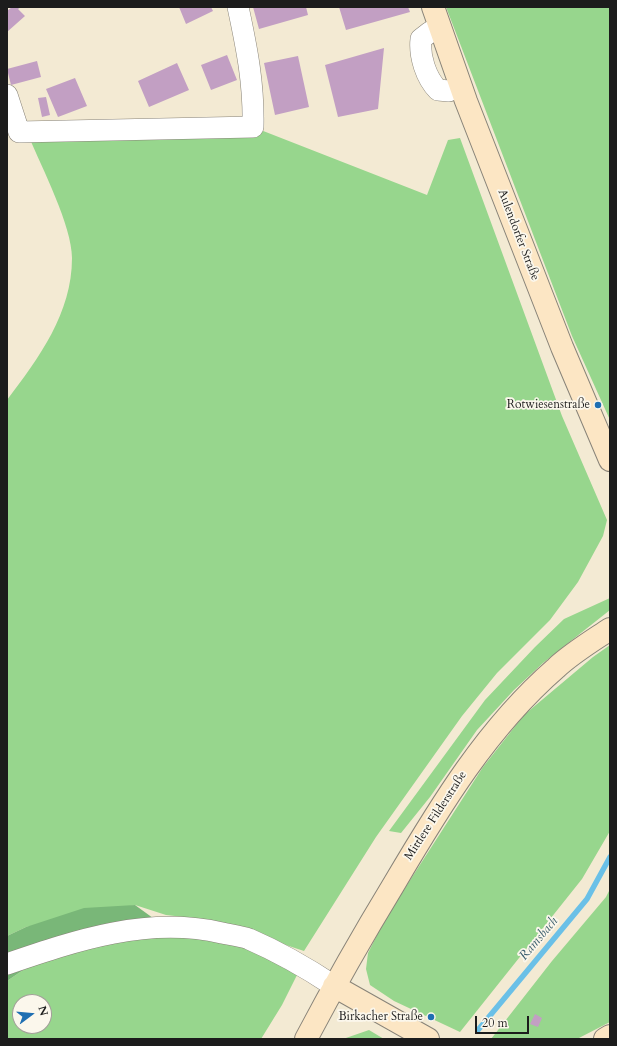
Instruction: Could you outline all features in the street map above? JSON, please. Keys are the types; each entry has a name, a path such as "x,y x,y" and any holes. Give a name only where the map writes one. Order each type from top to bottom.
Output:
{"main road":[{"name":"Aulendorfer Straße","path":"433,7 466,101 562,347 610,460"},
{"name":"Mittlere Filderstraße","path":"306,1039 334,986 420,839 464,771 492,735 524,698 557,667 610,629"},
{"path":"334,986 428,1039"},
{"path":"606,1039 610,1036"}],"street":[{"path":"7,95 19,132 253,127 254,98 250,66 238,7"},
{"path":"430,32 421,39 420,49 430,83 438,90 449,91"},
{"path":"7,964 60,945 119,931 164,926 201,928 248,939 299,963 334,986"}],"green space":[{"path":"446,7 610,7 610,420 572,336"},
{"path":"253,127 427,195 448,140 460,138 562,416 607,520 603,536 578,582 550,620 497,673 462,716 376,837 304,951 210,920 166,915 135,905 26,927 7,936 7,400 31,368 52,334 60,316 71,278 72,258 71,245 62,214 29,137"},
{"path":"610,598 610,610 543,663 514,690 477,730 430,797 401,833 389,831 485,700 535,647 564,619"},
{"path":"610,645 610,831 582,879 460,1032 394,1001 370,985 366,969 368,953 385,919 483,767 524,715 593,657"},
{"path":"610,889 610,1022 577,1039 491,1039 552,961 606,897"},
{"path":"135,905 164,926 60,945 7,981 7,936 26,927 84,908"},
{"path":"119,931 210,939 248,948 298,973 282,1005 261,1039 7,1039 7,981 60,945"},
{"path":"369,1030 384,1039 343,1039"}],"building":[{"path":"12,7 21,7 18,9 25,16 7,32 7,11"},
{"path":"179,7 211,7 213,11 186,24"},
{"path":"253,7 306,7 308,15 259,29"},
{"path":"339,7 408,7 410,12 346,30"},
{"path":"384,48 378,109 338,117 325,65"},
{"path":"227,55 237,80 211,90 201,65"},
{"path":"298,56 309,107 275,115 264,63"},
{"path":"37,61 41,77 11,85 7,69"},
{"path":"177,63 189,90 149,107 138,81"},
{"path":"75,78 87,106 58,117 46,89"},
{"path":"46,97 50,115 42,117 38,98"},
{"path":"535,1014 542,1018 538,1027 530,1024"}],"waterway":[{"name":"Ramsbach","path":"478,1030 587,899 610,857"}],"place":[{"name":"Rotwiesenstraße","path":"598,405"},
{"name":"Birkacher Straße","path":"431,1017"}]}
